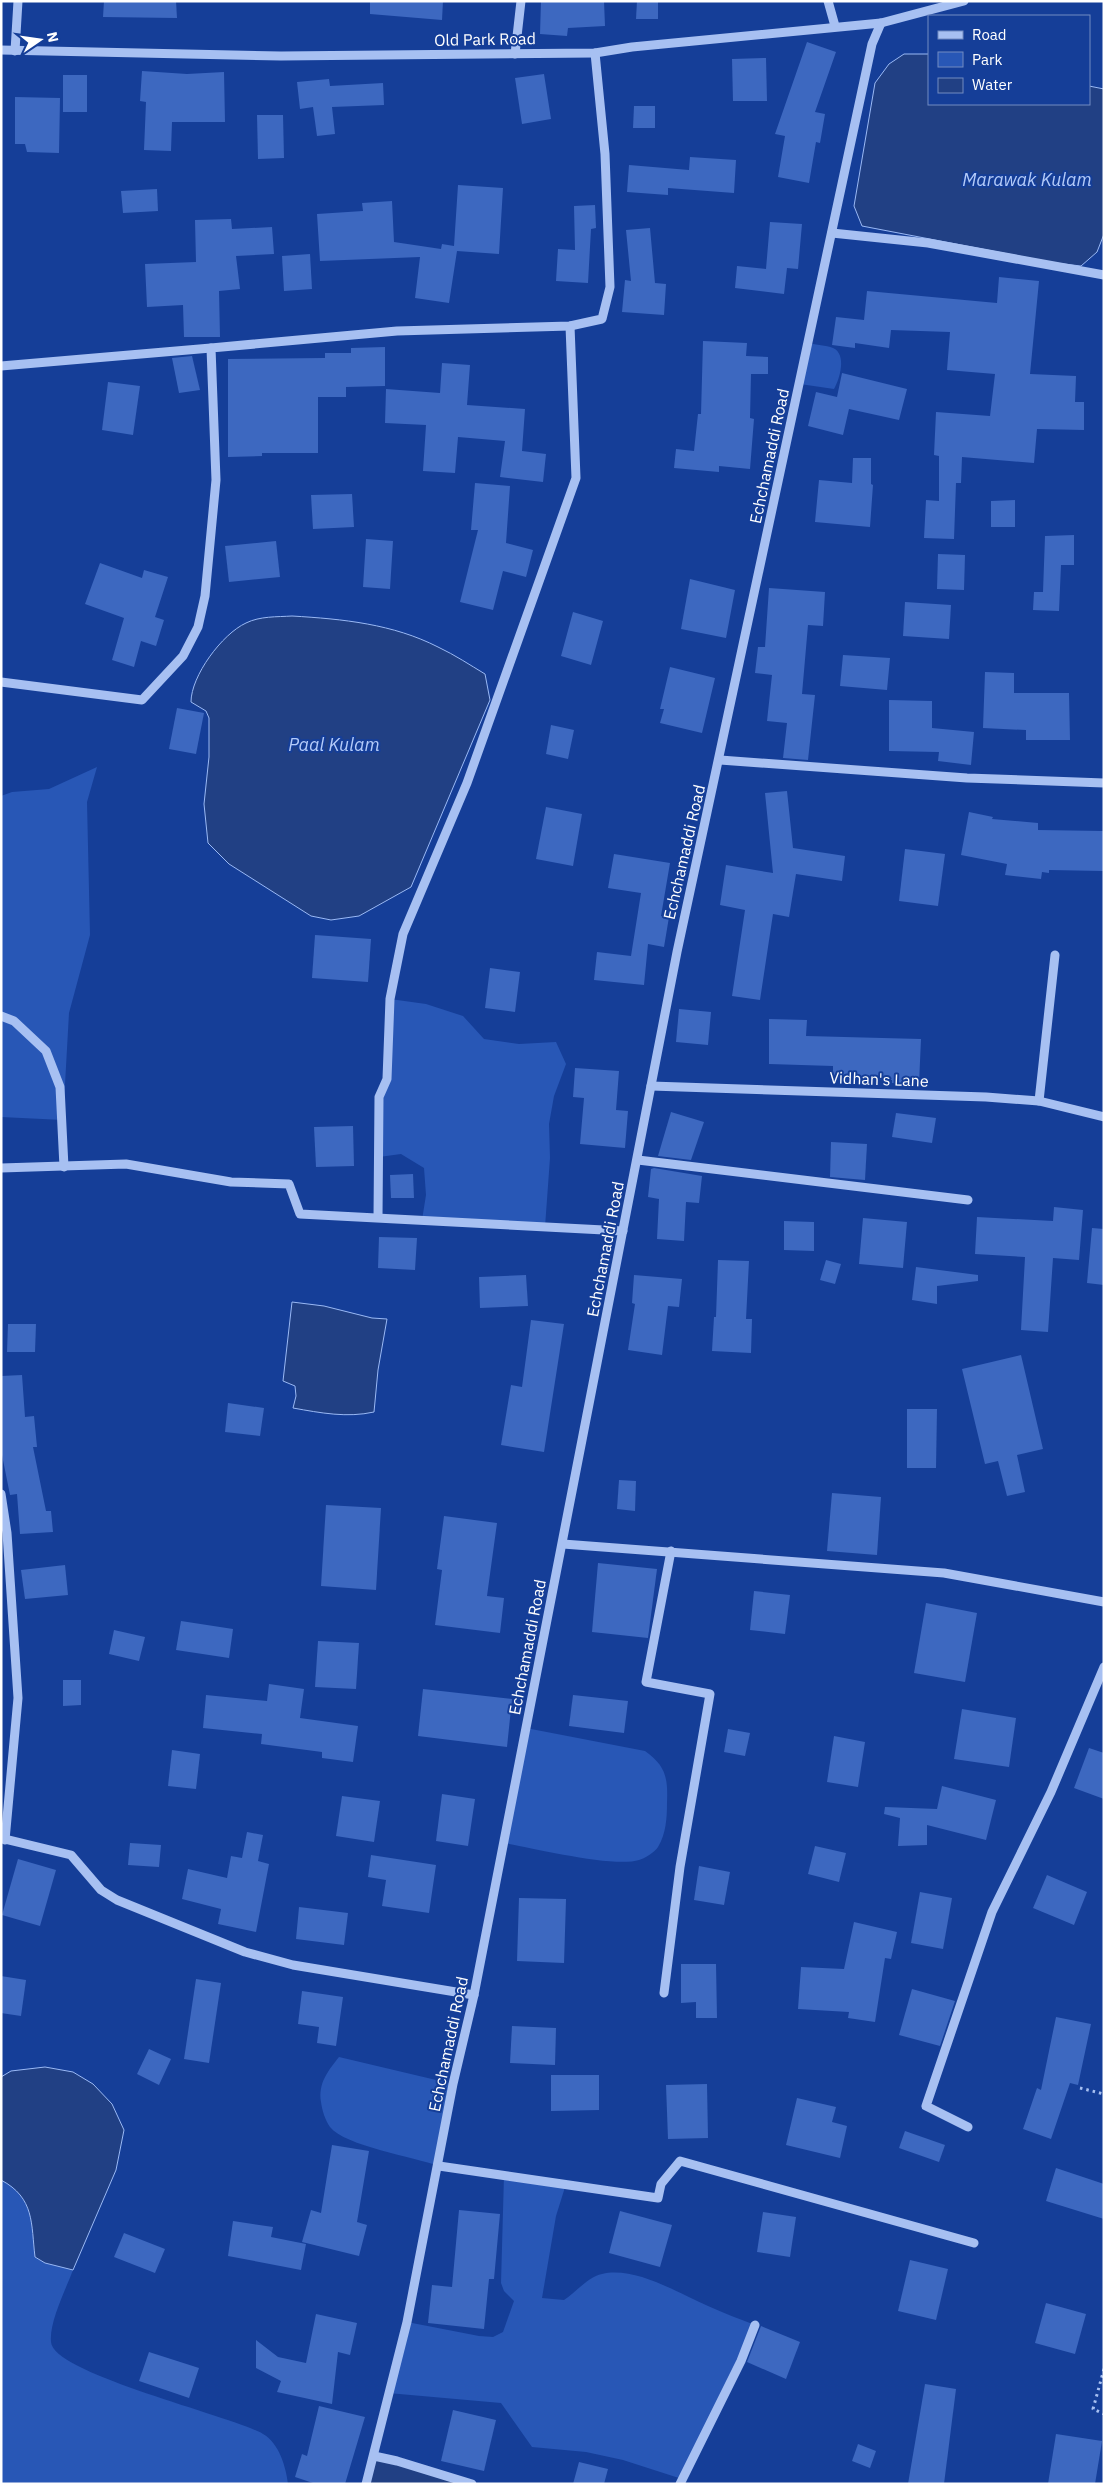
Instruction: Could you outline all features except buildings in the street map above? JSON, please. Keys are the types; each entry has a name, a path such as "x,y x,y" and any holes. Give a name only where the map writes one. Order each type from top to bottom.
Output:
{"street":[{"path":"15,51 18,1"},
{"path":"515,54 521,1"},
{"path":"828,1 835,26"},
{"name":"Old Park Road","path":"1,50 281,56 595,53 632,47 881,23 964,1"},
{"name":"Echchamaddi Road","path":"366,2484 407,2322 421,2243 439,2166 453,2084 474,1995 678,947 720,760 872,44 881,23"},
{"path":"1,366 397,331 570,326 602,319 610,288 605,154 595,53"},
{"path":"832,233 928,243 1104,275"},
{"path":"378,1218 379,1097 387,1079 390,999 403,934 467,783 576,478 570,326"},
{"path":"1,682 142,700 183,656 198,627 205,596 215,490 211,348"},
{"path":"720,760 967,778 1104,783"},
{"path":"1039,1101 1055,955"},
{"path":"1,1016 14,1021 46,1051 60,1087 64,1167"},
{"name":"Vidhan's Lane","path":"651,1086 986,1097 1039,1101 1104,1117"},
{"path":"638,1160 968,1200"},
{"path":"1,1168 126,1164 231,1182 289,1184 300,1214 623,1231"},
{"path":"1,1494 8,1533 18,1698 3,1839 71,1855 101,1890 117,1900 245,1952 293,1965 474,1995"},
{"path":"563,1544 944,1574 1104,1602"},
{"path":"664,1993 680,1867 710,1694 646,1682 671,1551"},
{"path":"968,2127 926,2106 992,1912 1051,1792 1104,1667"},
{"path":"439,2166 658,2198 661,2184 680,2161 974,2243"},
{"path":"680,2484 741,2361 755,2324"},
{"path":"374,2456 472,2484"}],"path":[{"path":"1080,2088 1104,2094"},
{"path":"1104,2369 1093,2409 1104,2414"}],"green space":[{"path":"809,343 833,348 840,356 840,373 834,389 800,384"},
{"path":"97,767 87,802 90,935 69,1013 63,1120 1,1117 1,796 12,792 49,789"},
{"path":"390,999 426,1004 463,1016 484,1039 519,1044 556,1042 566,1064 554,1096 549,1124 550,1158 545,1227 422,1220 426,1195 424,1168 401,1154 379,1157 379,1097 387,1079"},
{"path":"526,1728 645,1751 652,1757 661,1767 667,1786 666,1826 657,1849 644,1858 627,1862 573,1856 504,1843"},
{"path":"339,2057 453,2084 439,2166 350,2140 338,2134 330,2127 325,2118 320,2095 322,2083"},
{"path":"504,2175 566,2184 556,2216 542,2298 564,2300 587,2281 597,2276 615,2273 628,2274 656,2282 714,2309 755,2325 682,2479 623,2460 586,2452 532,2447 501,2403 388,2393 407,2322 479,2336 493,2337 503,2332 514,2301 504,2291 501,2283"},
{"path":"1,2180 12,2187 26,2204 31,2223 35,2257 45,2263 73,2270 55,2315 51,2334 51,2342 59,2354 81,2367 111,2380 245,2426 263,2434 269,2438 281,2456 288,2484 1,2484"}],"water":[{"name":"Marawak Kulam","path":"904,54 928,54 928,105 1090,105 1090,86 1104,89 1104,234 1097,252 1081,266 1055,263 862,226 854,206 875,83 889,64"},
{"name":"Paal Kulam","path":"292,616 349,621 403,633 444,650 485,674 490,700 411,887 359,916 331,920 311,916 229,864 208,843 204,804 209,757 209,718 206,711 191,702 196,680 218,646 237,628 257,619"},
{"path":"292,1302 324,1306 372,1318 387,1319 378,1370 374,1412 344,1415 293,1408 296,1396 295,1386 283,1381"},
{"path":"45,2067 73,2072 93,2084 112,2104 124,2130 116,2170 73,2270 45,2263 35,2257 31,2223 26,2204 12,2187 1,2180 1,2077 11,2071"},
{"path":"374,2456 472,2484 366,2484"}]}
